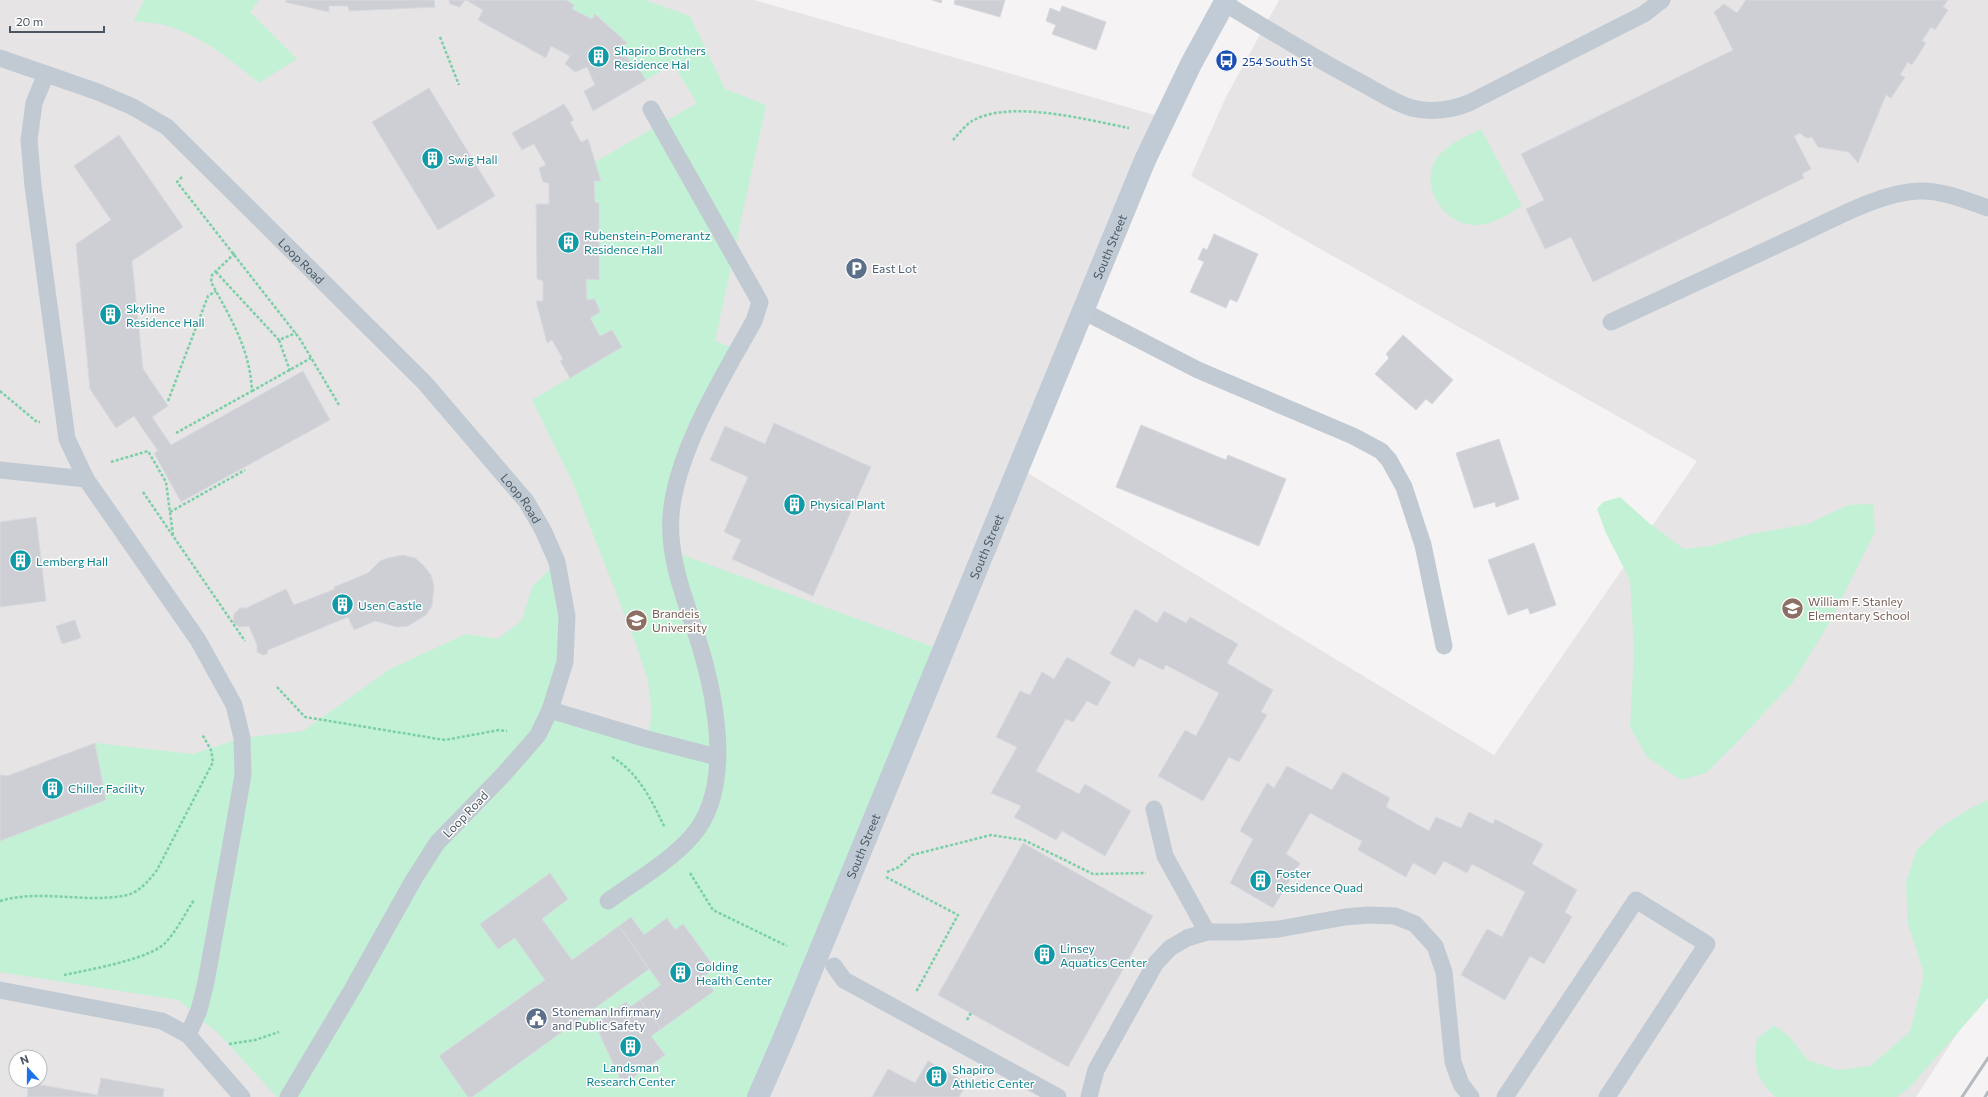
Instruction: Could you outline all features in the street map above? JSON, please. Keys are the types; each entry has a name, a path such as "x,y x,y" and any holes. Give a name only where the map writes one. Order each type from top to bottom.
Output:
{"main road":[{"name":"South Street","path":"758,1097 783,1040 1145,160 1225,2"}],"lane":[{"path":"1225,2 1333,68 1399,103 1411,108 1435,110 1458,107 1469,103 1644,14 1662,0"},
{"name":"Loop Road","path":"0,58 98,92 133,107 167,127 424,382 526,501 543,530 557,562 567,616 565,662 550,710 538,735 509,769 437,843 414,879 353,988 288,1097"},
{"path":"46,74 34,103 29,140 33,186 66,433 71,449 86,479 198,640 234,706 242,738 243,775 232,842 204,989 199,1010 188,1035"},
{"path":"608,901 677,851 694,834 707,813 714,787 717,757 717,726 712,690 678,579 672,551 671,516 678,478 690,442 754,321 760,302 651,109"},
{"path":"1611,322 1877,200 1900,193 1918,191 1936,192 1953,195 1988,208"},
{"path":"1083,311 1158,351 1198,370 1353,436 1381,452 1389,460 1404,487 1423,545 1444,646"},
{"path":"0,470 86,479"},
{"path":"550,710 647,739 717,757"},
{"path":"1154,809 1165,856 1207,932"},
{"path":"1505,1097 1636,900 1707,944 1607,1097"},
{"path":"1090,1097 1096,1070 1155,964 1170,948 1187,938 1207,932 1241,932 1279,929 1345,917 1368,915 1395,916 1415,924 1435,946 1444,972 1453,1062 1461,1084 1471,1097"},
{"path":"834,966 844,980 1058,1097"},
{"path":"0,990 149,1017 174,1026 188,1035 242,1097"}],"path":[{"path":"440,37 459,85"},
{"path":"953,140 971,121 994,112 1042,112 1158,133"},
{"path":"184,176 178,182 296,333 339,405"},
{"path":"235,253 212,275 212,282 241,341 248,360 252,391"},
{"path":"216,272 279,340 290,371"},
{"path":"168,400 208,296 216,291"},
{"path":"279,340 296,333"},
{"path":"176,433 311,358"},
{"path":"0,391 37,422 43,423"},
{"path":"111,462 148,451 166,482 173,536"},
{"path":"170,512 245,470"},
{"path":"143,492 245,641"},
{"path":"277,687 305,717 445,740 499,730 511,731"},
{"path":"0,901 31,895 91,898 118,897 132,893 147,883 157,870 213,762 211,750 202,734"},
{"path":"605,754 624,764 651,798 677,851 713,910 786,946"},
{"path":"888,872 899,867 912,855 991,835 1024,840 1093,874 1173,872"},
{"path":"886,877 958,915 904,1013"},
{"path":"59,976 129,959 157,950 166,942 196,897"},
{"path":"227,1044 255,1040 279,1032"}],"shaded area":[{"name":"Brandeis University","path":"0,0 754,0 1165,118 1018,467 1494,755 1697,461 1191,176 1226,97 1279,0 1988,0 1988,986 1916,1097 0,1097"}],"green space":[{"path":"144,0 259,0 250,12 297,59 259,83 216,50 180,30 163,25 134,21"},
{"path":"566,0 645,0 690,16 725,89 766,105 715,341 738,350 690,442 672,551 942,650 758,1097 277,1097 218,1033 178,1000 0,972 0,841 105,800 95,743 193,754 242,738 303,731 390,669 466,634 498,639 522,620 532,587 557,562 567,616 550,710 647,739 652,714 648,682 636,644 573,483 532,400 622,347 612,330 600,336 590,318 600,312 595,299 587,300 586,279 599,280 599,203 595,202 594,181 601,180 595,162 697,103 673,64 646,80 635,63 632,65 621,47 627,43 596,14 592,19 572,9 574,5"},
{"path":"1481,129 1522,206 1493,222 1474,225 1462,223 1443,210 1436,200 1432,189 1431,177 1433,166 1443,151 1458,140"},
{"path":"1620,497 1649,523 1684,549 1711,546 1751,534 1808,524 1848,505 1873,504 1875,532 1831,620 1793,682 1706,773 1681,780 1647,757 1630,727 1634,650 1630,580 1606,533 1597,509 1603,502"},
{"path":"1988,800 1988,998 1911,1086 1897,1097 1776,1097 1769,1091 1760,1078 1755,1057 1757,1039 1774,1025 1789,1036 1807,1060 1838,1070 1870,1066 1910,1032 1924,974 1908,924 1906,883 1916,851 1938,829 1967,810"}],"building":[{"path":"287,0 434,0 435,7 349,11 348,6 329,6 329,12 285,2"},
{"path":"449,0 465,0 460,7 450,4"},
{"name":"Shapiro Brothers Residence Hal","path":"466,0 566,0 574,5 572,9 592,19 595,14 627,43 621,47 632,65 635,63 646,80 593,111 584,91 595,85 587,67 575,72 565,64 570,56 551,46 546,58 478,20 483,10"},
{"path":"932,0 942,0 941,3"},
{"path":"955,0 1005,0 1000,17 954,4"},
{"path":"1746,0 1948,0 1943,7 1948,10 1935,30 1931,27 1922,41 1926,43 1912,65 1908,62 1900,75 1905,77 1891,98 1886,95 1858,163 1849,152 1818,147 1812,137 1806,138 1800,133 1794,136 1811,169 1802,174 1804,178 1593,282 1571,237 1545,249 1526,209 1544,200 1521,154 1733,50 1714,12 1724,4 1737,13"},
{"path":"1062,6 1106,22 1096,50 1052,34 1056,25 1046,21 1050,8 1060,12"},
{"name":"Swig Hall","path":"429,88 495,196 438,230 372,122"},
{"name":"Rubenstein-Pomerantz Residence Hall","path":"564,104 574,120 570,122 581,142 588,139 601,181 594,181 595,202 599,203 599,280 586,279 587,300 595,299 600,312 590,318 600,336 612,330 622,347 570,378 560,361 563,359 552,340 547,343 536,301 543,301 543,281 537,279 536,204 549,204 549,183 543,182 539,168 546,165 534,144 522,150 512,133"},
{"name":"Skyline Residence Hall","path":"119,135 183,227 132,261 143,369 168,406 152,417 171,445 303,371 330,420 181,502 154,453 158,451 134,416 116,428 90,389 76,244 111,220 74,166"},
{"path":"1214,234 1258,254 1237,302 1230,299 1226,308 1190,292 1204,262 1198,259 1203,248 1207,250"},
{"path":"1403,335 1453,380 1432,404 1426,399 1416,410 1375,374 1389,358 1386,354"},
{"name":"Physical Plant","path":"774,423 871,467 813,596 732,559 741,540 724,532 748,477 710,460 725,426 765,444"},
{"path":"1141,425 1226,460 1228,455 1286,479 1259,546 1116,487"},
{"path":"1499,439 1519,499 1496,507 1495,502 1474,508 1456,453"},
{"name":"Lemberg Hall","path":"36,517 46,601 0,607 0,522"},
{"path":"1534,543 1556,605 1530,614 1528,608 1508,615 1488,560"},
{"name":"Usen Castle","path":"403,555 415,558 423,565 431,575 434,586 432,606 426,615 408,626 397,627 375,621 354,630 348,617 268,650 267,654 263,655 257,652 257,645 249,626 239,627 233,622 234,614 240,608 246,608 286,589 294,605 335,589 334,587 368,573 380,561"},
{"path":"1135,609 1157,623 1164,611 1186,623 1190,617 1238,644 1227,663 1273,690 1261,712 1267,715 1239,762 1229,757 1203,801 1158,776 1185,730 1196,736 1219,693 1166,665 1163,670 1139,658 1134,667 1110,654"},
{"path":"75,620 81,638 62,644 56,626"},
{"path":"1067,657 1111,682 1097,706 1087,701 1073,722 1066,719 1036,771 1079,794 1085,784 1131,811 1105,856 1062,831 1056,840 1014,817 1021,806 991,793 1017,747 996,737 1020,691 1030,695 1042,672 1054,679"},
{"name":"Chiller Facility","path":"95,743 106,800 0,841 0,775 7,776"},
{"name":"Foster Residence Quad","path":"1287,766 1332,790 1343,772 1390,798 1386,807 1429,831 1436,817 1461,828 1469,812 1493,824 1495,819 1543,844 1532,864 1577,890 1565,912 1572,917 1544,964 1530,956 1505,1000 1461,975 1487,929 1502,937 1525,892 1472,864 1467,873 1444,861 1435,875 1413,863 1406,877 1358,850 1362,841 1310,813 1286,854 1300,863 1273,908 1230,883 1253,839 1240,831 1267,783 1274,788"},
{"name":"Linsey Aquatics Center","path":"1023,843 1153,916 1068,1067 938,995"},
{"name":"Stoneman Infirmary and Public Safety","path":"550,873 568,899 542,919 572,960 619,926 649,969 472,1097 468,1097 439,1056 545,980 515,938 498,949 480,924"},
{"name":"Golding Health Center","path":"631,917 644,935 667,918 675,930 683,924 715,968 703,977 714,991 661,1029 640,1000 661,985 619,926"},
{"name":"Landsman Research Center","path":"640,1000 661,1029 651,1036 665,1055 623,1085 595,1024 626,1002 630,1007"},
{"name":"Shapiro Athletic Center","path":"928,1061 967,1083 959,1097 872,1097 888,1069 915,1083"},
{"path":"101,1078 164,1089 163,1097 97,1097"},
{"path":"48,1086 98,1095 97,1097 27,1097 28,1089 48,1089"}],"railway":[{"path":"1962,1097 1988,1058"},
{"path":"1985,1097 1988,1092"}],"place":[{"name":"Shapiro Brothers Residence Hal","path":"598,57"},
{"name":"254 South St","path":"1226,61"},
{"name":"Swig Hall","path":"433,159"},
{"name":"Rubenstein-Pomerantz Residence Hall","path":"568,242"},
{"name":"East Lot","path":"856,268"},
{"name":"Skyline Residence Hall","path":"110,315"},
{"name":"Physical Plant","path":"795,504"},
{"name":"Lemberg Hall","path":"21,561"},
{"name":"Usen Castle","path":"342,605"},
{"name":"William F. Stanley Elementary School","path":"1792,608"},
{"name":"Brandeis University","path":"636,620"},
{"name":"Chiller Facility","path":"52,788"},
{"name":"Foster Residence Quad","path":"1260,880"},
{"name":"Linsey Aquatics Center","path":"1045,955"},
{"name":"Golding Health Center","path":"681,973"},
{"name":"Stoneman Infirmary and Public Safety","path":"536,1018"},
{"name":"Landsman Research Center","path":"631,1046"},
{"name":"Shapiro Athletic Center","path":"937,1076"}]}
